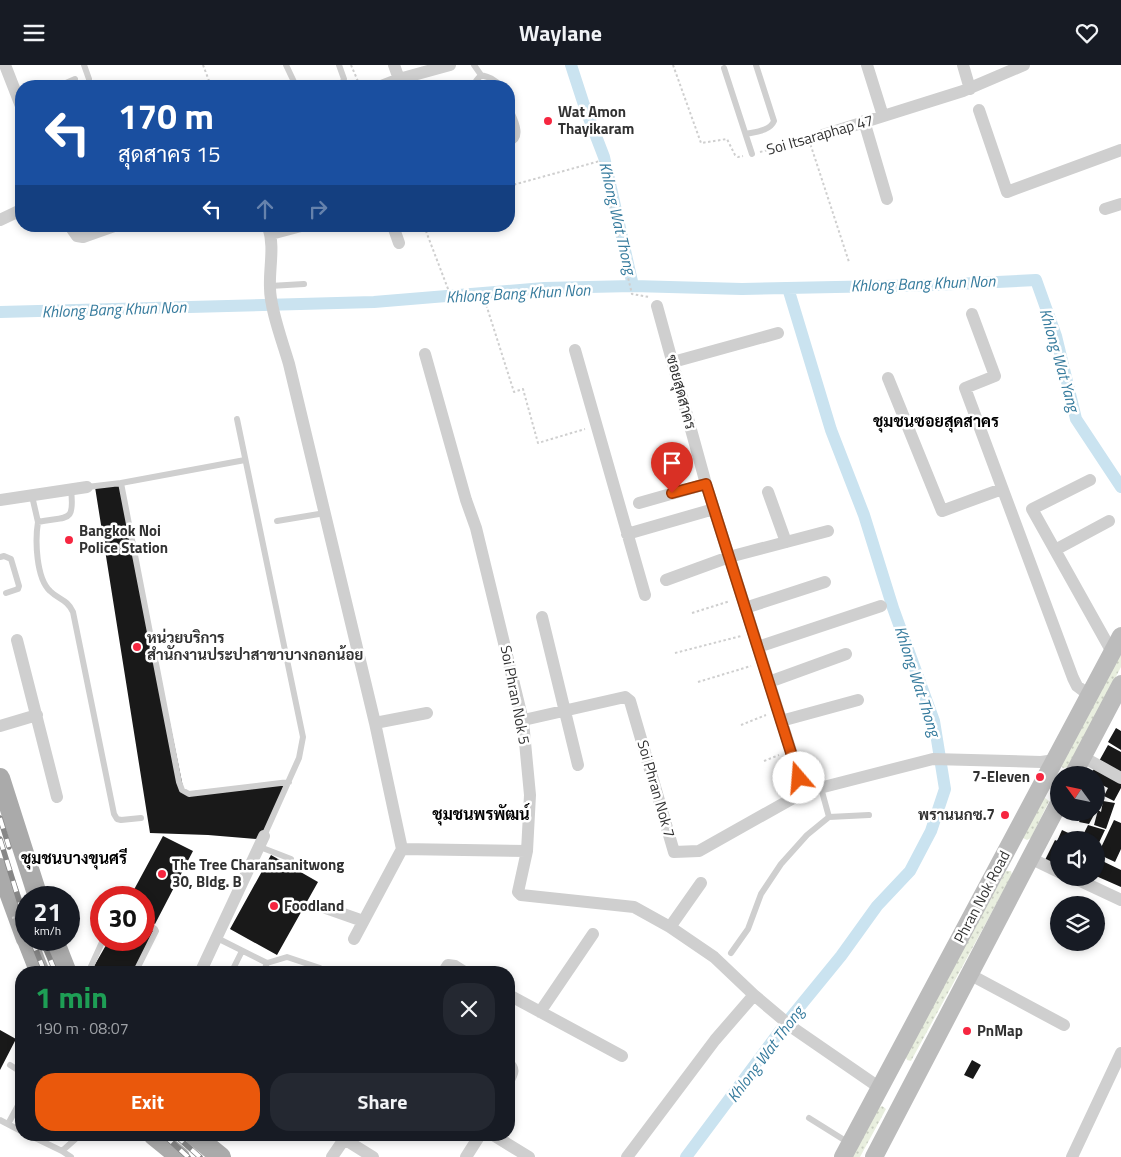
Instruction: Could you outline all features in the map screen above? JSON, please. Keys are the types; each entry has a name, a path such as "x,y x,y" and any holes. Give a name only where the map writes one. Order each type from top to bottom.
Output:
{"main road":[{"name":"Phran Nok Road","path":"846,1150 1121,636"},
{"path":"1056,759 1056,769 1058,772 1072,771 1079,765 1121,684"},
{"path":"0,778 34,886"},
{"name":"Phran Nok Road","path":"874,1157 1050,820"},
{"path":"1020,826 1020,839 1027,846 1033,845 1043,833"},
{"path":"998,867 1006,863 1026,866"},
{"path":"0,869 15,910"},
{"path":"31,951 37,966"},
{"path":"58,951 64,966"},
{"path":"155,1141 172,1157"},
{"path":"160,1141 180,1157"},
{"path":"189,1141 207,1157"},
{"path":"201,1141 221,1157"}],"street":[{"path":"394,65 398,79 450,65"},
{"path":"867,65 883,116"},
{"path":"963,65 970,89"},
{"name":"Soi Itsaraphap 47","path":"823,135 970,89 1024,65"},
{"path":"4,72 15,93"},
{"path":"979,111 1006,192 1121,150"},
{"path":"864,121 887,199"},
{"path":"1105,209 1121,204"},
{"path":"0,220 15,213"},
{"path":"74,232 77,236 83,237 97,232"},
{"path":"269,232 272,262 270,287 276,319 375,723 402,849 354,939"},
{"path":"395,232 400,243"},
{"name":"ซอยสุดสาคร","path":"657,306 706,484 769,682 780,710 790,751 804,792"},
{"path":"972,314 995,376 965,388 1075,684 1089,695"},
{"path":"673,362 778,333"},
{"path":"575,349 645,595"},
{"name":"Soi Phran Nok 5","path":"425,354 466,500 476,528 523,721 530,795 527,851 518,892 521,895 634,907 670,927 714,957 754,995 793,1028 880,1088"},
{"path":"888,378 942,511 1002,489"},
{"path":"1090,480 1032,509 1112,652"},
{"path":"639,503 706,484"},
{"path":"0,500 87,487"},
{"path":"768,492 786,542"},
{"path":"627,534 714,509"},
{"path":"1055,550 1109,521"},
{"path":"666,580 729,557 828,531"},
{"path":"744,602 825,582"},
{"path":"758,647 881,606"},
{"path":"542,617 578,765"},
{"path":"17,640 57,797"},
{"path":"769,682 846,654"},
{"name":"Soi Phran Nok 7","path":"528,719 625,697 630,701 674,852 699,851 804,792 933,759 1041,762 1056,759"},
{"path":"780,710 858,700"},
{"path":"375,723 427,713"},
{"path":"0,726 37,715"},
{"path":"1079,765 1121,778"},
{"path":"203,966 262,841"},
{"path":"402,849 527,851"},
{"path":"1026,866 1050,870"},
{"path":"670,927 701,883"},
{"path":"1091,886 1121,900"},
{"path":"326,908 363,921"},
{"path":"540,1012 593,934"},
{"path":"970,974 1064,1025"},
{"path":"627,1157 714,1040 754,995"},
{"path":"515,998 622,1055"},
{"path":"1072,1157 1121,1053"},
{"path":"332,1157 342,1141"},
{"path":"351,1141 373,1157"},
{"path":"466,1157 476,1141"},
{"path":"503,1141 529,1157"}],"lane":[{"path":"84,65 89,79"},
{"path":"286,65 293,80"},
{"path":"339,65 343,80"},
{"path":"474,65 481,75 494,80"},
{"path":"746,135 769,128 773,125 774,121 756,65"},
{"path":"724,68 752,154"},
{"path":"477,80 481,75"},
{"path":"515,120 518,127 515,139"},
{"path":"270,287 304,284"},
{"path":"237,419 303,737 300,758 262,841 291,859"},
{"path":"87,487 121,483 245,460"},
{"path":"121,483 180,787 189,794 289,782"},
{"path":"38,522 67,517 73,508 71,490"},
{"path":"32,496 38,522 36,535 38,557 44,585 51,593 70,605 73,612 114,814 117,819 121,820 141,818"},
{"path":"277,521 325,513"},
{"path":"0,557 4,556 11,559 19,586 18,589 6,593"},
{"path":"821,788 829,817"},
{"path":"731,953 744,936 761,894 782,863 807,835 829,817 869,815"},
{"path":"217,938 268,963 287,957 314,966"},
{"path":"91,966 98,951"},
{"path":"139,966 146,951"},
{"path":"234,966 242,951"},
{"path":"10,1065 15,1068"},
{"path":"8,1124 15,1111"},
{"path":"809,1118 846,1150"},
{"path":"0,1120 15,1128"},
{"path":"42,1141 71,1157"},
{"path":"62,1151 73,1141"}],"path":[{"path":"203,65 209,80"},
{"path":"351,65 357,80"},
{"name":"Soi Itsaraphap 47","path":"673,65 701,143 727,139 736,156 752,154 823,135"},
{"path":"809,140 848,262"},
{"path":"515,184 600,161 632,294 649,296 657,306"},
{"path":"426,232 453,302 484,297 514,392 523,389 538,443 596,425"},
{"path":"692,613 744,602"},
{"path":"674,653 753,633"},
{"path":"698,682 763,663"},
{"path":"741,725 780,710"},
{"path":"764,761 790,751"}],"green space":[{"path":"1121,648 1121,667 1069,766 1060,765"},
{"path":"1045,798 1049,801 1031,838 1027,840 1023,838 1040,800"},
{"path":"1006,871 1011,871 1012,875 911,1061 907,1060 905,1055"},
{"path":"882,1106 886,1109 860,1157 852,1157 878,1108"}],"building":[{"name":"หน่วยบริการ สำนักงานประปาสาขาบางกอกน้อย","path":"121,483 184,792 289,782 264,836 257,839 150,833 95,487"},
{"path":"1116,728 1121,731 1121,750 1108,742"},
{"path":"1108,745 1121,752 1121,776 1105,766 1098,763"},
{"path":"1105,775 1121,783 1121,788 1114,801 1105,796 1108,788 1105,786"},
{"path":"1105,801 1115,803 1106,829 1094,825 1095,821 1105,821"},
{"path":"1114,820 1121,823 1121,849 1115,862 1105,857 1105,839"},
{"path":"1079,821 1091,821 1089,824"},
{"path":"1088,825 1105,830 1105,831 1085,831"},
{"name":"The Tree Charansanitwong 30, Bldg. B","path":"163,836 193,851 155,924 155,886 136,886"},
{"path":"1050,850 1050,864 1044,862"},
{"name":"Foodland","path":"271,855 318,882 277,955 230,929"},
{"path":"1105,862 1121,870 1121,887 1105,880"},
{"path":"103,951 143,951 136,966 94,966"},
{"path":"0,1030 15,1038 15,1041 0,1070"},
{"path":"972,1060 981,1065 973,1079 964,1075"}],"waterway":[{"name":"Khlong Wat Thong","path":"571,65 604,157 633,286"},
{"name":"Khlong Bang Khun Non","path":"0,312 374,302 544,288 633,286 742,289 934,285 1036,280 1056,336 1076,419 1121,487"},
{"name":"Khlong Wat Thong","path":"686,1157 783,1027 841,956 877,906 910,871 931,831 945,789 934,721 893,608 864,515 831,430 788,288"}],"railway":[{"path":"0,818 9,847"},
{"path":"0,839 15,887"},
{"path":"36,951 42,966"},
{"path":"47,951 53,966"},
{"path":"171,1141 188,1157"},
{"path":"182,1141 200,1157"}],"place":[{"name":"Wat Amon Thayikaram","path":"548,121"},
{"name":"Bangkok Noi Police Station","path":"69,540"},
{"name":"หน่วยบริการ สำนักงานประปาสาขาบางกอกน้อย","path":"137,647"},
{"name":"7-Eleven","path":"1040,777"},
{"name":"พรานนกซ.7","path":"1005,815"},
{"name":"The Tree Charansanitwong 30, Bldg. B","path":"162,874"},
{"name":"Foodland","path":"274,906"},
{"name":"PnMap","path":"967,1031"}],"district":[{"name":"ชุมชนซอยสุดสาคร","path":"936,421"},
{"name":"ชุมชนพรพัฒน์","path":"481,814"},
{"name":"ชุมชนบางขุนศรี","path":"74,858"}],"route":[{"path":"672,493 706,484 799,778"}],"water label":[{"name":"Khlong Wat Yang","path":"1060,360"}]}
